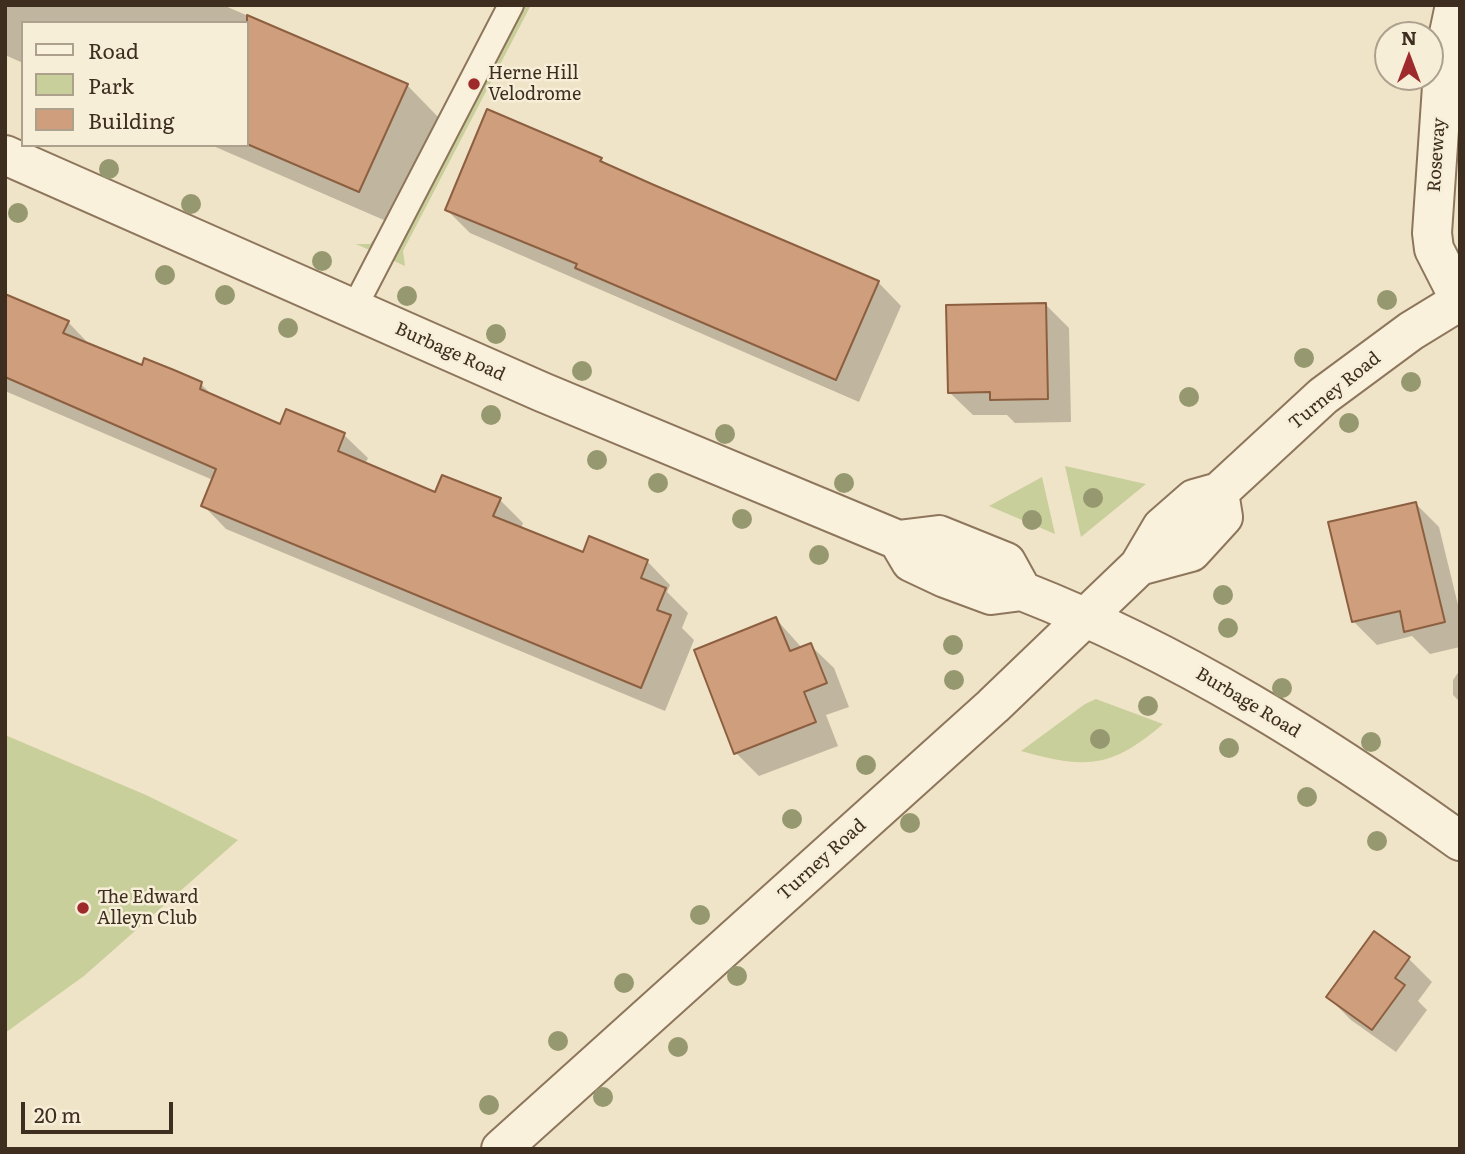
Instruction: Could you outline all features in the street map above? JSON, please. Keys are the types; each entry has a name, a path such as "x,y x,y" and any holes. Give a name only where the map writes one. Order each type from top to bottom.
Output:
{"street":[{"name":"Roseway","path":"1455,5 1444,57 1433,233 1434,249 1460,300"},
{"name":"Burbage Road","path":"5,155 353,310 898,540 939,535 1006,562 1021,591 1083,617 1214,680 1268,711 1460,841"},
{"name":"Turney Road","path":"501,1149 972,725 1139,566 1191,552 1223,517 1219,492 1323,396 1411,331 1460,300"}],"lane":[{"path":"353,310 510,5"}],"green space":[{"name":"Herne Hill Velodrome","path":"498,5 531,5 403,251 405,266 356,244 370,244 381,230"},
{"path":"1065,466 1146,484 1081,537"},
{"path":"1042,477 1055,534 989,506"},
{"path":"1096,699 1163,724 1128,750 1096,761 1063,761 1021,751 1085,704"},
{"name":"The Edward Alleyn Club","path":"5,735 146,795 238,840 84,976 5,1033"}],"building":[{"path":"247,15 408,84 359,192 248,144"},
{"path":"487,109 602,158 600,161 654,185 879,281 836,380 575,268 577,264 445,210"},
{"path":"5,294 69,321 63,333 142,365 144,358 174,370 202,382 200,389 280,424 286,409 345,433 338,451 435,492 442,475 501,498 493,516 583,552 589,536 648,560 641,578 666,588 657,610 671,615 641,688 201,506 216,469 5,377"},
{"path":"1046,303 1048,399 990,400 990,392 948,393 946,305"},
{"path":"1416,502 1445,622 1404,632 1400,611 1352,622 1328,522"},
{"path":"776,617 790,651 811,643 827,683 804,692 816,722 734,754 694,650"},
{"path":"1374,931 1410,957 1395,978 1405,985 1372,1030 1326,997"}],"place":[{"name":"Herne Hill Velodrome","path":"474,84"},
{"name":"The Edward Alleyn Club","path":"83,908"}]}
